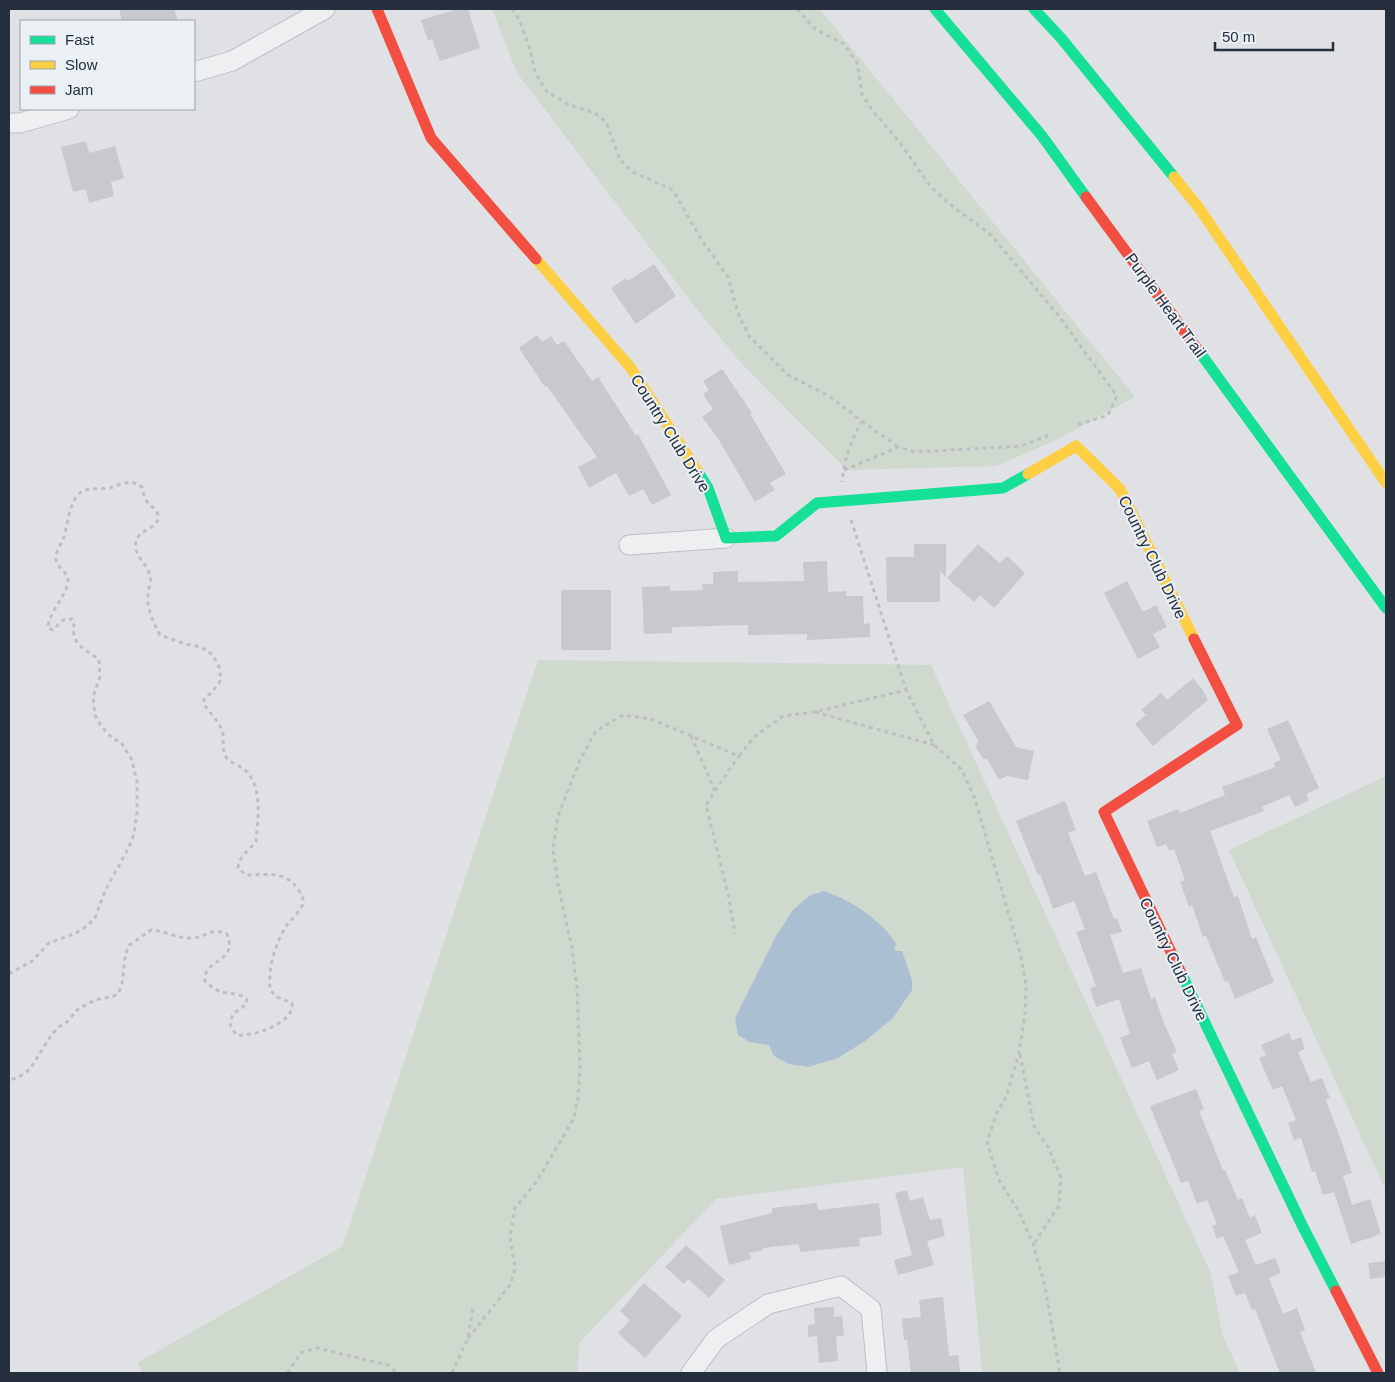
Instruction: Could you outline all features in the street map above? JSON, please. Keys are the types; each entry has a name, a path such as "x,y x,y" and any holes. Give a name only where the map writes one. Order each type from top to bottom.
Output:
{"main road":[{"name":"Country Club Drive","path":"377,9 431,138 630,368 708,488 726,538 776,536 817,503 1003,488 1076,446 1120,489 1237,725 1104,812 1302,1226 1378,1373"},
{"name":"Purple Heart Trail","path":"935,9 1042,136 1386,608"},
{"path":"1034,9 1061,38 1199,208 1386,483"}],"street":[{"path":"195,72 232,61 325,9"},
{"path":"9,123 20,123 66,110"},
{"path":"629,545 726,538"},
{"path":"692,1373 716,1340 768,1304 841,1286 871,1309 877,1373"}],"path":[{"path":"512,9 517,15 529,44 535,73 548,92 570,105 595,113 606,122 620,160 633,172 671,189 701,239 728,277 738,313 749,336 788,375 829,396 899,447 915,452 1021,446 1054,433"},
{"path":"797,9 815,29 844,44 857,63 862,94 872,110 901,144 930,186 947,202 990,234 1058,315 1117,396 1108,415 1072,427"},
{"path":"862,421 851,441 843,470 844,501 906,690 934,746 961,769 974,796 1021,956 1026,985 1026,1015 1019,1053 1006,1097 997,1112 987,1142 999,1180 1019,1212 1034,1244 1045,1286 1060,1373"},
{"path":"843,470 899,447"},
{"path":"9,974 32,961 49,943 76,933 95,918 105,891 134,834 137,812 137,782 132,760 121,742 113,738 100,726 95,715 92,697 100,677 99,660 81,648 77,643 74,636 74,622 72,620 63,620 53,630 48,628 52,612 58,607 68,583 68,578 58,564 56,556 74,500 81,492 89,489 113,487 121,483 131,482 142,487 145,498 150,506 156,510 158,518 157,523 138,536 136,541 136,550 151,578 148,600 149,612 160,635 185,644 202,647 213,655 219,667 221,679 204,700 204,705 222,728 223,748 227,759 245,770 252,777 256,788 258,806 256,841 243,855 238,868 246,875 271,873 283,876 293,882 302,896 303,903 301,909 284,930 277,944 270,975 270,990 277,997 292,1003 293,1008 290,1014 274,1028 237,1035 231,1028 231,1018 233,1014 246,1005 247,1000 239,994 218,991 205,981 204,976 206,971 228,952 230,941 227,934 212,931 196,938 187,938 151,930 128,946 119,992 114,996 95,1000 78,1009 67,1022 52,1034 30,1069 9,1081"},
{"path":"735,934 729,898 706,804 739,756 754,737 783,716 814,712 906,690"},
{"path":"814,712 934,746"},
{"path":"452,1373 468,1338 511,1284 515,1268 510,1237 515,1208 537,1181 574,1118 578,1098 580,1067 577,988 572,948 558,884 553,849 558,816 580,760 596,731 623,715 651,719 739,756"},
{"path":"690,736 715,792"},
{"path":"1019,1053 1034,1126 1048,1147 1061,1178 1059,1205 1034,1244"},
{"path":"468,1338 473,1308"},
{"path":"287,1373 302,1352 318,1348 388,1365 397,1373"}],"shaded area":[{"path":"492,9 820,9 1135,397 1054,441 996,466 847,470 741,363 695,307 517,73"},
{"path":"538,660 931,665 1211,1274 1222,1334 1240,1373 982,1373 963,1167 716,1199 579,1343 578,1373 143,1373 137,1363 343,1246"},
{"path":"1386,776 1386,1191 1229,850"}],"water":[{"path":"824,891 855,905 882,926 896,943 894,951 902,951 912,980 912,990 893,1018 865,1041 838,1058 808,1067 789,1064 774,1056 769,1045 750,1042 738,1035 735,1018 776,936 793,910 809,896"}],"building":[{"path":"119,9 174,9 178,20 122,20"},
{"path":"458,9 468,9 480,48 440,61 432,39 428,41 421,20"},
{"path":"86,141 89,153 115,146 124,178 111,182 114,196 89,203 86,189 73,192 61,147"},
{"path":"654,264 676,296 636,324 611,288 626,278 628,281"},
{"path":"537,335 542,342 551,336 557,345 564,341 592,381 598,377 636,436 638,434 671,495 652,505 643,489 629,496 616,473 589,488 578,467 597,457 547,386 545,387 519,348"},
{"path":"722,369 752,413 750,414 786,474 770,483 775,490 755,502 717,437 702,417 713,409 703,394 709,390 703,381"},
{"path":"914,544 946,544 946,577 940,571 940,602 887,602 886,557 914,557"},
{"path":"978,544 1000,563 1007,556 1025,573 994,608 980,595 974,602 947,578"},
{"path":"827,561 828,592 846,591 846,596 863,596 864,624 870,623 870,637 807,640 807,634 748,635 748,625 672,627 672,633 644,634 642,587 670,586 670,591 703,590 702,584 713,584 713,572 738,571 738,582 804,581 803,562"},
{"path":"1127,581 1143,612 1156,605 1167,627 1153,634 1160,647 1138,659 1104,593"},
{"path":"561,590 611,590 611,650 561,650"},
{"path":"1193,678 1208,700 1153,746 1135,724 1146,715 1141,710 1161,693 1167,700"},
{"path":"989,701 1016,747 1034,751 1028,780 1007,776 999,780 987,759 983,759 976,747 978,740 963,715"},
{"path":"1288,720 1319,788 1306,794 1309,800 1295,807 1289,795 1262,807 1264,811 1210,831 1234,897 1238,896 1252,939 1256,937 1274,982 1235,999 1228,981 1225,982 1206,936 1203,937 1192,905 1189,907 1180,882 1185,880 1174,849 1169,851 1166,844 1157,847 1147,821 1178,809 1180,813 1225,795 1222,787 1275,767 1274,763 1281,760 1267,729"},
{"path":"1065,801 1076,830 1068,833 1085,876 1096,872 1114,919 1117,918 1122,932 1110,935 1123,973 1141,968 1151,999 1155,997 1177,1052 1172,1054 1179,1070 1157,1080 1149,1061 1132,1068 1120,1038 1130,1034 1119,999 1096,1007 1090,988 1096,986 1076,932 1085,929 1074,901 1053,909 1040,874 1038,875 1016,821"},
{"path":"1289,1033 1292,1041 1301,1037 1305,1049 1298,1052 1311,1082 1322,1078 1330,1098 1326,1100 1352,1173 1343,1176 1352,1205 1370,1199 1381,1234 1351,1244 1334,1192 1323,1195 1315,1171 1312,1172 1301,1138 1294,1140 1288,1123 1296,1120 1282,1086 1273,1090 1259,1058 1266,1055 1261,1045"},
{"path":"1196,1089 1204,1109 1199,1111 1223,1170 1225,1170 1238,1200 1242,1198 1250,1218 1255,1215 1262,1233 1245,1240 1256,1265 1275,1258 1281,1273 1269,1278 1283,1314 1297,1308 1305,1330 1300,1332 1316,1373 1280,1373 1255,1309 1252,1310 1245,1293 1236,1296 1228,1276 1239,1272 1223,1236 1217,1239 1212,1226 1217,1224 1207,1200 1197,1204 1188,1181 1181,1183 1150,1106"},
{"path":"907,1190 910,1201 923,1197 930,1220 941,1218 945,1236 927,1241 934,1265 898,1275 894,1260 912,1255 895,1193"},
{"path":"817,1203 818,1210 879,1203 882,1235 859,1238 860,1246 800,1252 799,1244 763,1248 763,1250 749,1253 751,1259 729,1265 720,1226 772,1213 772,1208"},
{"path":"686,1245 725,1280 709,1298 688,1279 684,1284 665,1267"},
{"path":"1386,1261 1386,1277 1370,1279 1368,1263"},
{"path":"644,1283 682,1316 645,1358 618,1333 630,1320 620,1311"},
{"path":"943,1297 949,1356 958,1355 960,1373 911,1373 907,1339 904,1340 902,1319 921,1317 919,1300"},
{"path":"834,1307 834,1317 842,1316 844,1336 836,1336 838,1361 819,1363 817,1336 808,1337 808,1325 815,1324 814,1308"}],"traffic: fast":[{"path":"935,9 1042,136 1086,197"},
{"path":"1034,9 1061,38 1174,177"},
{"path":"1198,350 1386,608"},
{"path":"698,472 708,488 726,538 776,536 817,503 1003,488 1028,474"},
{"path":"1182,975 1302,1225 1336,1291"}],"traffic: slow":[{"path":"1174,177 1199,208 1386,483"},
{"path":"536,259 630,367 698,472"},
{"path":"1028,474 1076,446 1120,489 1194,639"}],"traffic: jam":[{"path":"377,9 431,138 536,259"},
{"path":"1086,197 1198,350"},
{"path":"1182,975 1104,812 1237,725 1194,639"},
{"path":"1336,1291 1378,1373"}]}
